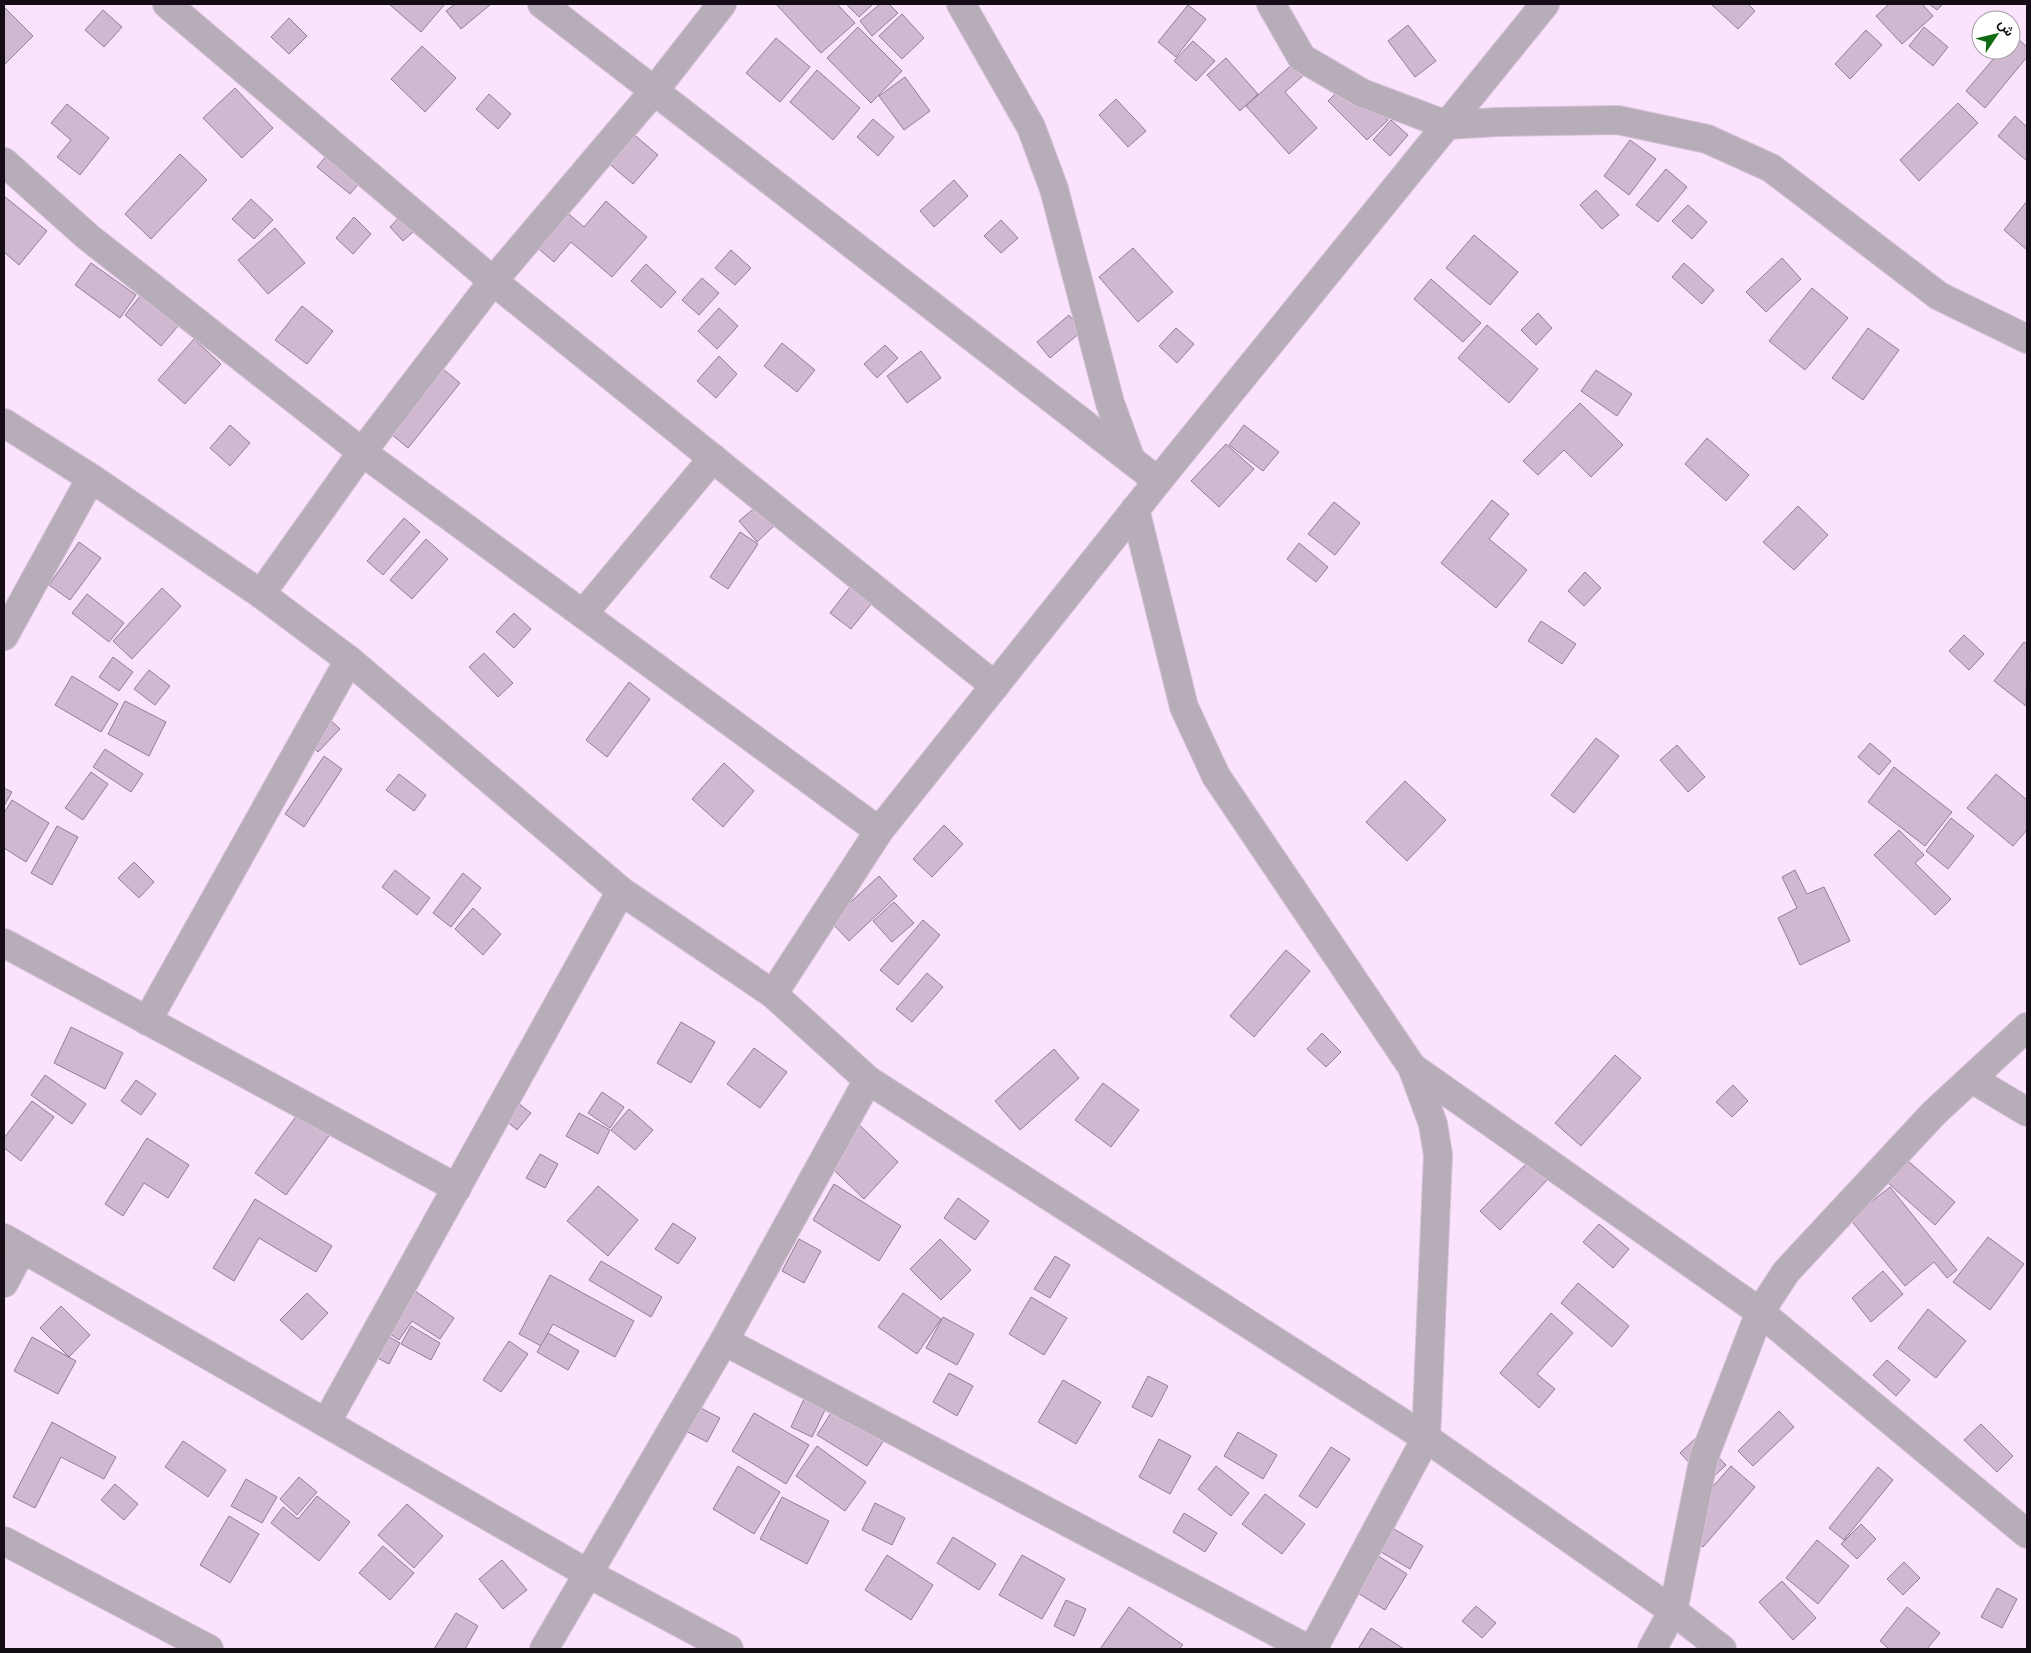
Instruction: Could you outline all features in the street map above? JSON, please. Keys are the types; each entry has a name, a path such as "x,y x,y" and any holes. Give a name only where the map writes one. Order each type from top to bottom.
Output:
{"street":[{"path":"168,4 493,280 995,686"},
{"path":"542,4 1158,481"},
{"path":"261,594 362,452 493,280 654,91 722,4"},
{"path":"961,4 1032,127 1054,189 1110,403 1131,460"},
{"path":"1271,4 1302,58 1362,93 1447,125 1498,122 1618,120 1707,139 1771,168 1939,296 2027,339"},
{"path":"773,994 879,831 1135,509 1545,4"},
{"path":"4,162 88,237 362,452 879,831"},
{"path":"4,423 91,478 261,594 349,660 621,891 773,994 868,1080 1426,1438 1674,1611 1722,1649"},
{"path":"583,614 713,458"},
{"path":"4,636 91,478"},
{"path":"1135,509 1184,707 1216,776 1412,1067 1433,1124 1438,1155 1426,1438 1313,1649"},
{"path":"147,1020 349,660"},
{"path":"326,1423 621,891"},
{"path":"4,943 456,1188"},
{"path":"1652,1649 1674,1611 1704,1457 1760,1312 1786,1272 1934,1113 2027,1027"},
{"path":"1412,1067 1760,1312 2027,1534"},
{"path":"1972,1079 2027,1112"},
{"path":"544,1649 724,1341 868,1080"},
{"path":"4,1283 13,1243 587,1573 729,1649"},
{"path":"724,1341 1308,1649"},
{"path":"4,1541 209,1649"}],"building":[{"path":"389,4 445,4 421,32"},
{"path":"455,4 491,4 461,29 446,11"},
{"path":"776,4 837,4 855,23 821,53"},
{"path":"846,4 873,4 859,17"},
{"path":"880,4 889,4 898,13 872,36 860,21"},
{"path":"1711,4 1748,4 1755,11 1738,29"},
{"path":"1889,4 1922,4 1933,16 1902,44 1876,16"},
{"path":"1929,4 1943,4 1937,10"},
{"path":"1188,5 1206,19 1176,57 1158,42"},
{"path":"4,7 33,36 4,65"},
{"path":"103,10 122,27 104,47 85,30"},
{"path":"902,14 924,38 902,59 879,36"},
{"path":"289,18 307,36 289,54 271,37"},
{"path":"1408,25 1436,61 1415,77 1388,41"},
{"path":"858,27 902,71 871,103 827,58"},
{"path":"1924,27 1948,47 1933,66 1909,46"},
{"path":"1866,30 1882,45 1850,79 1835,64"},
{"path":"776,38 810,67 780,102 746,73"},
{"path":"1193,41 1215,61 1196,81 1174,61"},
{"path":"2021,41 2027,47 2027,57 1985,108 1966,91 1992,60 2021,60"},
{"path":"422,46 456,78 425,112 391,79"},
{"path":"1306,52 1316,64 1285,92 1317,128 1289,154 1246,106"},
{"path":"1226,58 1258,94 1240,111 1207,75"},
{"path":"817,70 860,108 833,140 790,102"},
{"path":"905,77 930,111 904,130 879,96"},
{"path":"1349,80 1388,120 1367,140 1328,101"},
{"path":"235,88 273,128 242,158 203,118"},
{"path":"489,94 511,114 498,129 476,109"},
{"path":"1116,99 1146,131 1128,147 1099,115"},
{"path":"1958,103 1978,123 1919,181 1900,160"},
{"path":"67,104 109,138 80,175 57,157 71,140 51,123"},
{"path":"2015,116 2027,127 2027,161 1998,136"},
{"path":"873,119 894,137 878,156 857,137"},
{"path":"1391,120 1408,135 1390,156 1373,140"},
{"path":"618,121 658,155 633,184 593,150"},
{"path":"1630,140 1656,159 1629,195 1604,176"},
{"path":"334,147 367,174 350,194 317,167"},
{"path":"180,154 207,180 151,239 125,214"},
{"path":"1666,169 1687,187 1658,222 1636,205"},
{"path":"954,180 968,196 934,227 920,211"},
{"path":"1596,190 1619,215 1602,229 1580,205"},
{"path":"4,196 47,231 19,265 4,252"},
{"path":"550,198 584,227 606,201 647,237 612,277 571,242 554,262 520,233"},
{"path":"251,199 273,220 254,239 232,219"},
{"path":"2027,201 2027,250 2004,230"},
{"path":"1688,205 1707,222 1692,239 1672,221"},
{"path":"408,208 423,223 403,241 390,227"},
{"path":"354,217 371,234 353,254 336,238"},
{"path":"1001,220 1018,238 1001,253 984,236"},
{"path":"275,228 305,263 268,294 238,260"},
{"path":"1474,235 1518,272 1490,305 1446,268"},
{"path":"1133,248 1173,292 1138,322 1099,277"},
{"path":"731,250 751,268 735,285 715,268"},
{"path":"1782,258 1801,279 1766,312 1746,292"},
{"path":"91,263 136,295 120,318 75,285"},
{"path":"1684,263 1714,290 1702,304 1672,277"},
{"path":"646,264 676,292 661,308 631,281"},
{"path":"702,278 719,293 699,315 682,300"},
{"path":"1431,279 1481,323 1463,342 1414,299"},
{"path":"1812,288 1848,318 1805,370 1769,341"},
{"path":"141,295 178,326 161,346 125,315"},
{"path":"302,306 333,331 307,364 275,340"},
{"path":"719,308 738,326 717,349 698,331"},
{"path":"1538,313 1552,328 1536,345 1521,330"},
{"path":"1069,315 1082,331 1050,358 1037,342"},
{"path":"1487,325 1538,369 1509,403 1458,358"},
{"path":"1176,328 1194,344 1177,363 1159,346"},
{"path":"1868,328 1899,350 1863,400 1832,378"},
{"path":"194,339 221,364 185,404 158,380"},
{"path":"782,343 815,370 797,392 764,366"},
{"path":"885,345 898,358 877,378 864,364"},
{"path":"921,351 941,378 907,403 887,376"},
{"path":"425,354 460,383 408,448 373,419"},
{"path":"719,356 737,374 716,398 697,381"},
{"path":"1596,370 1632,394 1617,416 1581,391"},
{"path":"1580,403 1623,445 1591,477 1564,450 1538,475 1523,461"},
{"path":"230,425 250,443 230,466 210,448"},
{"path":"1244,425 1279,452 1263,471 1229,445"},
{"path":"1707,438 1749,475 1726,501 1685,464"},
{"path":"1226,444 1254,469 1219,507 1191,481"},
{"path":"1492,500 1509,514 1489,539 1527,570 1496,608 1441,563"},
{"path":"1334,502 1360,523 1335,555 1308,534"},
{"path":"757,506 774,526 757,542 739,521"},
{"path":"1798,506 1828,535 1794,570 1763,542"},
{"path":"404,518 420,532 383,575 367,561"},
{"path":"740,532 758,544 728,589 710,577"},
{"path":"426,539 448,559 412,599 390,580"},
{"path":"79,542 101,558 70,600 49,585"},
{"path":"1299,543 1328,567 1316,582 1287,559"},
{"path":"1585,572 1601,588 1584,606 1568,591"},
{"path":"858,577 879,594 851,629 830,613"},
{"path":"162,588 181,606 132,659 113,641"},
{"path":"87,594 124,623 109,642 72,613"},
{"path":"514,613 531,629 514,648 496,632"},
{"path":"1541,621 1576,644 1562,664 1528,641"},
{"path":"1964,635 1984,654 1969,670 1949,651"},
{"path":"2024,642 2027,644 2026,706 1994,681"},
{"path":"484,653 513,683 498,697 469,667"},
{"path":"113,657 133,672 119,691 99,677"},
{"path":"149,670 170,686 155,705 134,689"},
{"path":"72,676 118,704 101,732 55,705"},
{"path":"629,682 650,699 607,757 586,740"},
{"path":"125,701 166,722 149,756 108,734"},
{"path":"323,713 340,729 318,752 302,737"},
{"path":"1596,738 1619,756 1574,813 1551,795"},
{"path":"1870,743 1891,761 1879,775 1858,757"},
{"path":"1677,745 1705,777 1688,792 1660,760"},
{"path":"105,749 143,774 131,792 93,767"},
{"path":"324,756 342,769 304,827 285,814"},
{"path":"724,763 754,791 723,827 692,799"},
{"path":"1894,767 1952,812 1925,846 1868,802"},
{"path":"91,772 108,784 83,820 65,808"},
{"path":"399,774 426,795 414,811 386,790"},
{"path":"1996,774 2027,800 2027,830 2013,846 1967,808"},
{"path":"1405,781 1446,820 1407,861 1366,822"},
{"path":"4,788 12,792 4,806"},
{"path":"12,800 49,823 26,862 4,848 4,813"},
{"path":"1951,818 1974,836 1948,869 1926,851"},
{"path":"944,825 963,844 932,877 913,859"},
{"path":"57,826 78,837 52,885 31,873"},
{"path":"1899,830 1924,855 1915,863 1951,899 1935,915 1874,855"},
{"path":"134,862 154,882 139,898 118,878"},
{"path":"395,870 430,898 417,915 382,887"},
{"path":"1795,870 1807,894 1824,887 1850,941 1800,965 1778,918 1797,908 1782,877"},
{"path":"463,873 481,888 451,927 433,913"},
{"path":"879,876 897,896 849,941 830,921"},
{"path":"894,902 914,923 892,942 873,921"},
{"path":"473,908 501,934 483,955 455,929"},
{"path":"923,920 940,935 898,985 880,970"},
{"path":"1286,950 1310,971 1254,1037 1230,1016"},
{"path":"927,973 943,987 912,1022 896,1009"},
{"path":"681,1022 715,1042 691,1083 657,1063"},
{"path":"71,1027 123,1053 105,1089 54,1063"},
{"path":"1322,1033 1341,1052 1326,1067 1307,1049"},
{"path":"754,1048 787,1072 760,1108 727,1084"},
{"path":"1054,1049 1079,1078 1020,1130 995,1101"},
{"path":"1615,1055 1641,1078 1581,1146 1555,1123"},
{"path":"45,1075 86,1104 72,1124 31,1095"},
{"path":"136,1080 156,1094 141,1115 121,1101"},
{"path":"1103,1083 1139,1110 1111,1147 1075,1120"},
{"path":"1733,1085 1748,1101 1732,1117 1716,1102"},
{"path":"602,1092 624,1107 610,1128 588,1113"},
{"path":"505,1093 531,1113 517,1130 492,1109"},
{"path":"32,1101 54,1117 21,1161 4,1148 4,1138"},
{"path":"629,1109 653,1130 635,1150 611,1130"},
{"path":"300,1111 331,1133 286,1195 255,1173"},
{"path":"579,1113 610,1130 598,1154 566,1136"},
{"path":"850,1116 898,1162 864,1199 816,1153"},
{"path":"147,1138 189,1165 168,1198 144,1183 123,1216 105,1204"},
{"path":"540,1154 558,1164 545,1188 526,1178"},
{"path":"1907,1160 1955,1202 1935,1225 1887,1182"},
{"path":"1528,1162 1548,1179 1500,1230 1480,1211"},
{"path":"834,1184 901,1226 879,1261 813,1220"},
{"path":"598,1186 638,1220 608,1256 567,1221"},
{"path":"1890,1187 1957,1270 1947,1278 1934,1262 1905,1286 1850,1219"},
{"path":"958,1198 989,1221 975,1240 944,1218"},
{"path":"255,1199 332,1246 316,1272 259,1238 234,1281 213,1268"},
{"path":"673,1223 696,1238 678,1264 655,1249"},
{"path":"1599,1224 1629,1249 1613,1268 1583,1242"},
{"path":"1988,1237 2024,1264 1990,1310 1953,1282"},
{"path":"799,1239 821,1251 804,1283 782,1271"},
{"path":"940,1239 971,1270 941,1300 910,1269"},
{"path":"1055,1256 1070,1265 1050,1298 1034,1289"},
{"path":"601,1261 662,1297 651,1317 589,1280"},
{"path":"1883,1271 1903,1294 1871,1322 1852,1298"},
{"path":"550,1275 634,1321 615,1357 553,1324 541,1346 519,1334"},
{"path":"1578,1283 1629,1326 1612,1347 1561,1303"},
{"path":"405,1284 454,1318 440,1339 412,1321 399,1340 378,1326"},
{"path":"307,1293 328,1313 302,1340 280,1320"},
{"path":"903,1293 941,1319 917,1354 878,1327"},
{"path":"1031,1297 1067,1318 1044,1355 1009,1334"},
{"path":"61,1306 90,1335 69,1357 40,1328"},
{"path":"1928,1309 1966,1341 1936,1378 1898,1348"},
{"path":"1551,1313 1573,1333 1537,1374 1555,1389 1539,1408 1500,1373"},
{"path":"943,1317 974,1334 957,1365 926,1348"},
{"path":"411,1326 440,1343 431,1360 401,1344"},
{"path":"372,1327 400,1343 389,1364 360,1349"},
{"path":"548,1333 579,1351 568,1370 537,1352"},
{"path":"32,1337 76,1361 58,1394 14,1371"},
{"path":"509,1341 528,1354 501,1392 483,1380"},
{"path":"1887,1360 1910,1380 1896,1396 1873,1375"},
{"path":"949,1373 973,1386 957,1416 933,1402"},
{"path":"1148,1376 1168,1386 1152,1417 1132,1407"},
{"path":"1063,1380 1101,1402 1076,1444 1038,1422"},
{"path":"804,1399 825,1410 812,1437 791,1427"},
{"path":"697,1406 720,1418 707,1442 684,1430"},
{"path":"834,1408 884,1440 867,1466 817,1435"},
{"path":"1779,1411 1794,1427 1753,1466 1738,1451"},
{"path":"754,1413 809,1445 786,1484 732,1451"},
{"path":"52,1422 116,1457 104,1479 61,1457 35,1508 13,1497"},
{"path":"1981,1424 2013,1456 1997,1472 1964,1440"},
{"path":"1238,1432 1277,1455 1263,1479 1224,1456"},
{"path":"1698,1436 1726,1465 1708,1482 1680,1453"},
{"path":"1159,1439 1191,1456 1170,1494 1139,1477"},
{"path":"183,1441 226,1470 208,1497 165,1467"},
{"path":"817,1446 866,1482 845,1511 796,1476"},
{"path":"1331,1447 1350,1459 1317,1508 1299,1496"},
{"path":"738,1466 780,1492 754,1534 713,1509"},
{"path":"1216,1466 1249,1493 1231,1516 1198,1489"},
{"path":"1731,1466 1755,1487 1703,1547 1678,1526"},
{"path":"1878,1467 1893,1480 1844,1540 1829,1528"},
{"path":"299,1477 317,1492 297,1515 280,1499"},
{"path":"246,1479 277,1497 262,1523 231,1506"},
{"path":"115,1484 138,1504 124,1520 101,1500"},
{"path":"1265,1494 1305,1524 1282,1554 1242,1524"},
{"path":"317,1496 350,1522 319,1561 271,1523 283,1507 298,1519"},
{"path":"782,1497 829,1521 807,1564 760,1539"},
{"path":"875,1503 905,1518 892,1545 862,1530"},
{"path":"407,1504 443,1536 414,1568 378,1535"},
{"path":"1184,1513 1217,1533 1205,1552 1173,1532"},
{"path":"229,1516 259,1534 230,1583 200,1565"},
{"path":"1382,1522 1423,1546 1410,1569 1369,1545"},
{"path":"1861,1524 1876,1539 1857,1559 1841,1544"},
{"path":"953,1537 996,1564 979,1590 937,1563"},
{"path":"1817,1540 1849,1566 1818,1604 1786,1578"},
{"path":"383,1546 414,1573 390,1600 359,1573"},
{"path":"1367,1549 1407,1574 1385,1610 1345,1585"},
{"path":"887,1555 933,1585 911,1620 865,1590"},
{"path":"1022,1555 1065,1579 1042,1619 999,1595"},
{"path":"502,1560 527,1590 503,1609 479,1579"},
{"path":"1904,1562 1920,1578 1903,1595 1887,1579"},
{"path":"1782,1581 1816,1618 1793,1640 1759,1602"},
{"path":"1997,1588 2017,1599 2002,1628 1981,1617"},
{"path":"1066,1600 1086,1609 1074,1636 1054,1626"},
{"path":"1476,1606 1496,1623 1482,1638 1462,1621"},
{"path":"1129,1607 1183,1645 1179,1649 1100,1649"},
{"path":"1907,1607 1940,1633 1927,1649 1889,1649 1880,1641"},
{"path":"456,1613 478,1626 465,1649 434,1649"},
{"path":"1371,1628 1404,1649 1358,1649"}]}
